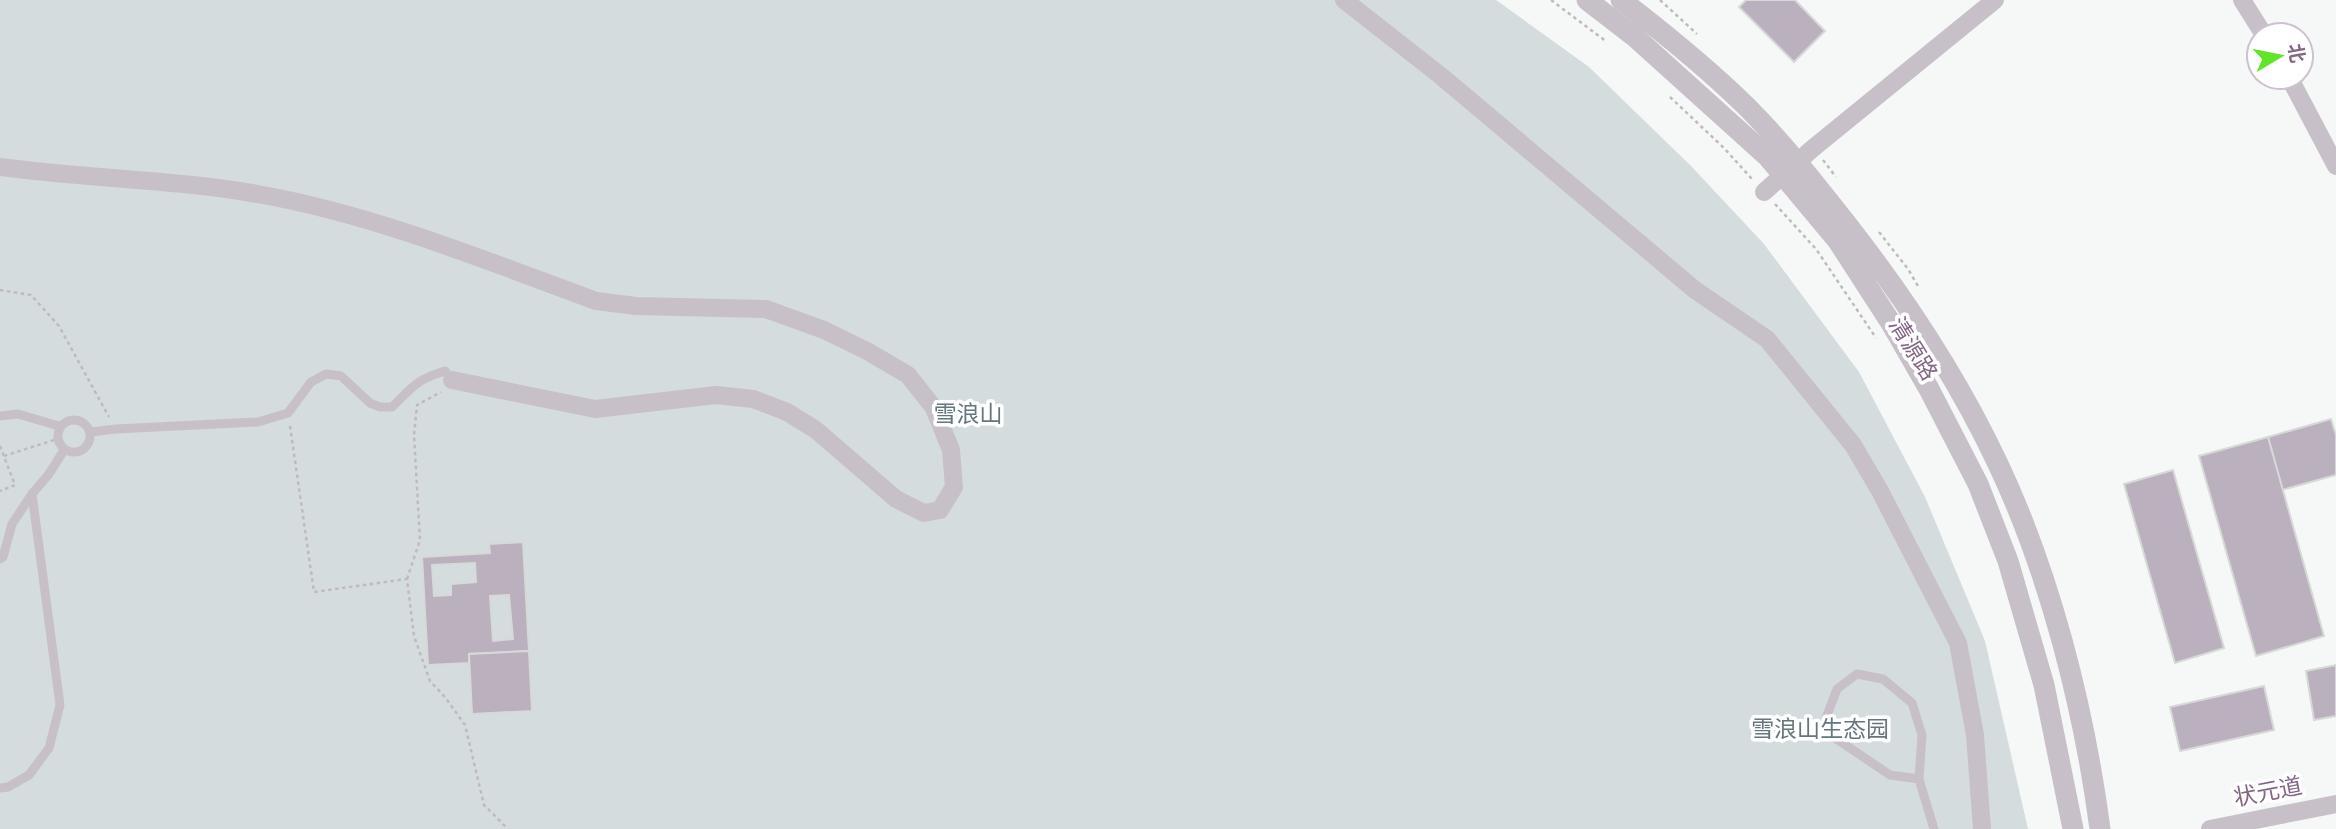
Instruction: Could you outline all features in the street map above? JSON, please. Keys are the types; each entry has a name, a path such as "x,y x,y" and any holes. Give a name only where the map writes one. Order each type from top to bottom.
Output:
{"street":[{"path":"1344,0 1441,76 1695,290 1768,339 1853,445 1881,491 1958,642 1975,735 1982,829"},
{"name":"清源路","path":"1587,0 1635,37 1768,157 1791,168 1869,252 1917,321 1962,394 1998,465 2032,546 2062,643 2089,756 2100,829"},
{"name":"清源路","path":"1621,0 1669,37 1745,106 1791,168 1891,323 1929,389 1978,484 2008,561 2044,685 2073,829"},
{"path":"1764,192 1994,0"},
{"path":"2242,0 2255,21"},
{"path":"2296,91 2336,166"},
{"path":"0,167 167,182 264,195 362,218 596,301 636,306 765,309 824,330 908,375 934,408 951,450 954,487 940,510 924,513 896,499 816,430 788,412 753,400 716,395 595,409 448,385"},
{"name":"状元道","path":"2210,829 2336,804"}],"lane":[{"path":"91,432 258,422 288,413 311,382 326,374 341,376 370,403 380,407 392,407 411,386 425,377 445,371 448,385"},
{"path":"0,416 18,414 59,426"},
{"path":"70,418 83,421 91,432 88,445 78,452 64,450 57,439 59,426 70,418"},
{"path":"0,559 3,557 12,524 32,494 50,474 64,450"},
{"path":"0,788 29,775 49,748 60,705 32,494"},
{"path":"1919,779 1890,775 1835,738 1826,718 1837,690 1857,674 1883,679 1912,703 1922,735 1919,779 1934,829"}],"path":[{"path":"1551,0 1611,44"},
{"name":"清源路","path":"1668,94 1724,148 1816,249 1877,339"},
{"path":"0,290 31,295 59,326 116,429"},
{"path":"448,385 417,405 414,435 420,540 407,579 414,636 430,681 465,725 484,805 508,829"},
{"path":"288,413 314,592 407,579"},
{"path":"4,456 57,439"},
{"path":"0,446 15,485 0,491"}],"green space":[{"name":"雪浪山","path":"0,0 1496,0 1589,67 1691,166 1764,244 1859,372 1925,497 1985,641 2028,829 0,829"}],"building":[{"path":"1746,0 1795,0 1825,31 1794,62 1739,7"},
{"path":"2331,419 2336,435 2336,475 2282,490 2268,437"},
{"path":"2268,437 2324,636 2256,656 2199,456"},
{"path":"2173,470 2224,648 2175,663 2124,484"},
{"path":"523,542 529,651 469,654 469,663 428,665 422,557 490,553 489,544","holes":["475,563 476,582 451,584 451,595 434,596 432,565","509,595 513,639 493,641 490,596"]},
{"path":"529,651 532,711 472,714 469,654"},
{"path":"2336,665 2336,716 2314,720 2306,671"},
{"path":"2264,686 2274,730 2180,751 2170,707"}],"park label":[{"name":"雪浪山生态园","path":"1820,729"}]}
